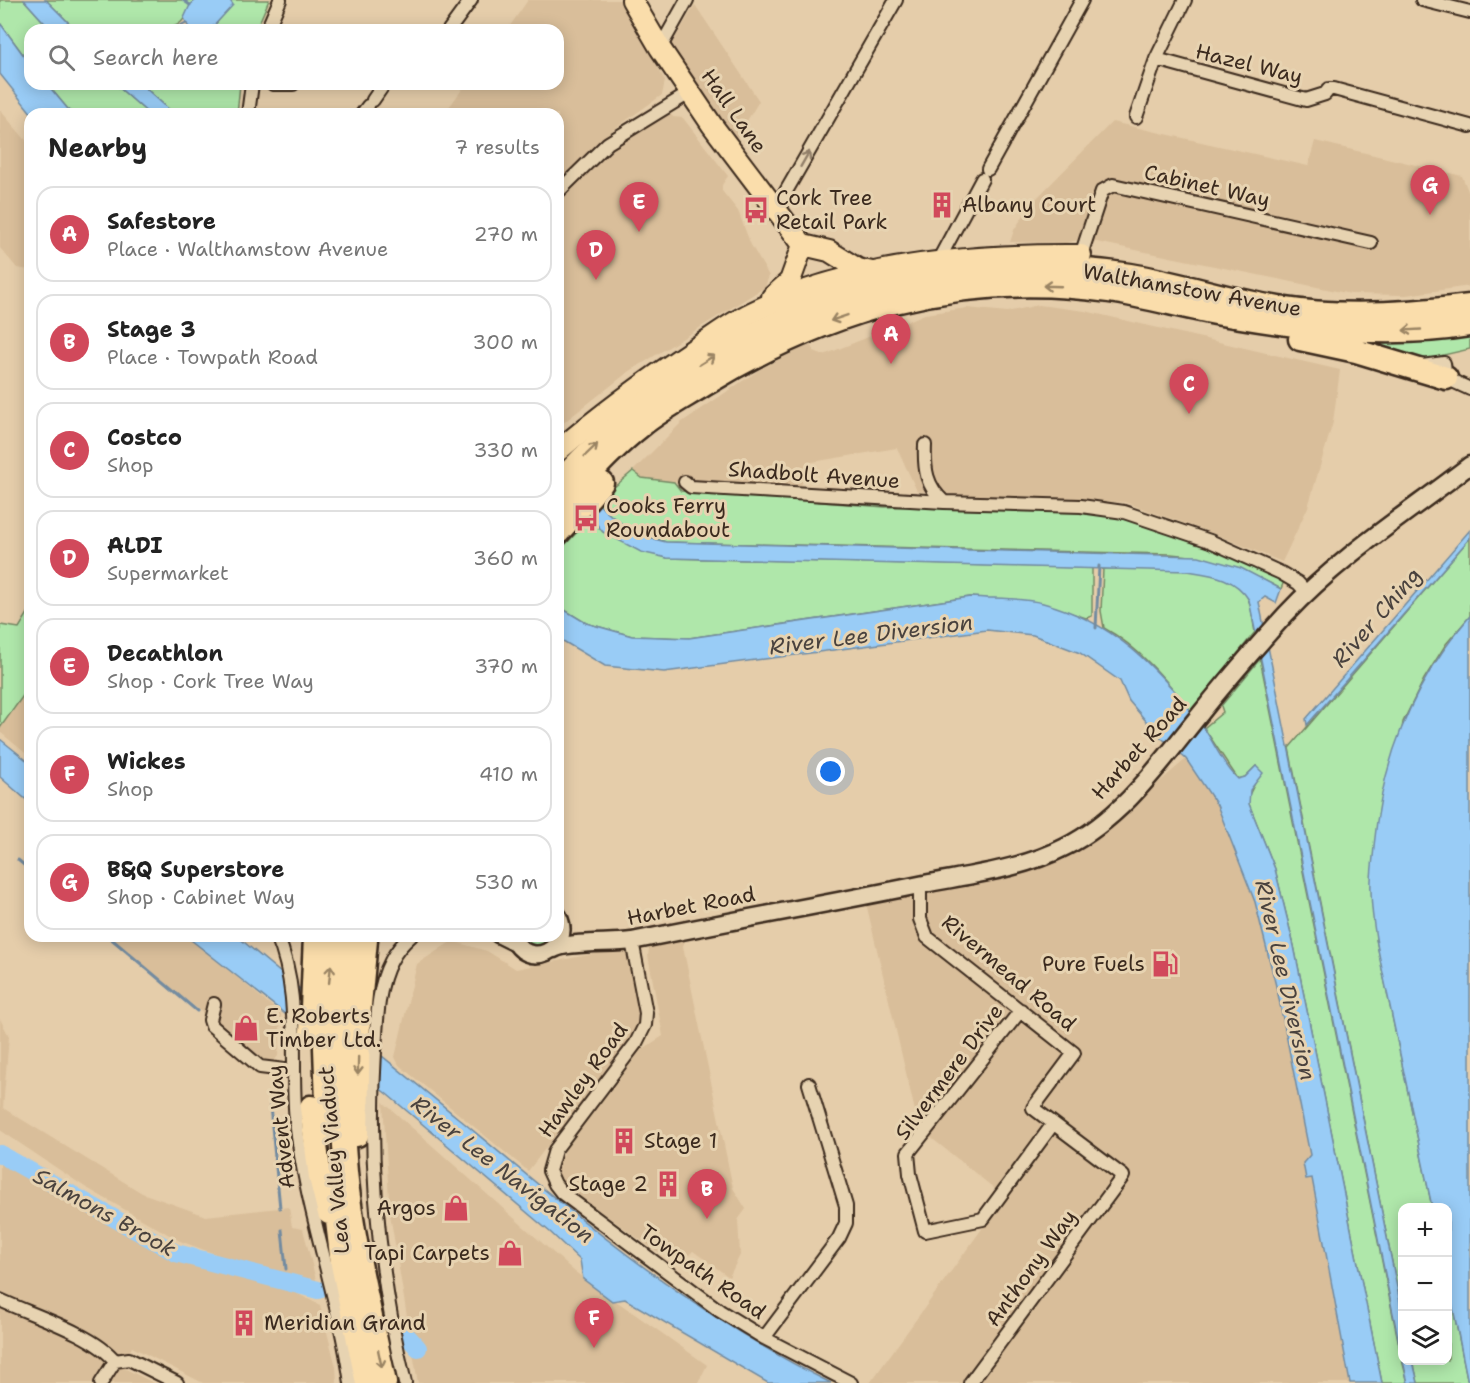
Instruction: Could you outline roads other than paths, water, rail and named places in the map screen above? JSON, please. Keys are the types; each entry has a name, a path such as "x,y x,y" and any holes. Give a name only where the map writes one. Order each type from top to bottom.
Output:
{"highway":[{"path":"1081,255 1322,306 1336,312"},
{"name":"Walthamstow Avenue","path":"632,421 673,382 747,337 833,300 886,284 929,275 982,268 1055,267 1133,276 1278,308 1308,312 1400,313 1470,306"},
{"name":"Walthamstow Avenue","path":"632,421 689,394 785,339 891,302 943,292 1014,286 1082,288 1234,316 1365,332 1470,325"},
{"path":"1234,316 1258,329 1356,351 1416,368 1445,370"},
{"path":"564,478 632,421"},
{"path":"564,501 632,421"},
{"path":"564,525 632,421"},
{"path":"315,942 312,980 325,1095"},
{"name":"Lea Valley Viaduct","path":"334,942 327,1019 325,1095 346,1174 351,1262 367,1383"},
{"name":"Lea Valley Viaduct","path":"325,1095 344,1007 351,942"},
{"path":"351,1262 321,1178 311,1114 325,1095 368,1018 367,942"},
{"name":"Lea Valley Viaduct","path":"351,1262 386,1383"}],"main road":[{"name":"Hall Lane","path":"632,0 660,48 774,208 808,246 821,255 826,272 823,288"},
{"path":"564,449 632,421 705,342 783,290 808,246 835,254 858,270 882,271"},
{"path":"750,313 882,271 938,261 1009,255 1081,255"},
{"path":"705,342 823,288"}],"street":[{"path":"270,24 280,0"},
{"path":"453,24 471,0"},
{"path":"660,48 687,0"},
{"path":"774,208 781,200 896,0"},
{"path":"938,261 1082,0"},
{"path":"1137,117 1156,59 1185,0"},
{"path":"1422,0 1470,12"},
{"name":"Hazel Way","path":"1156,59 1306,100 1325,94 1329,89 1334,89 1470,126"},
{"path":"249,108 251,90"},
{"path":"368,107 380,90"},
{"path":"564,186 608,143 691,92"},
{"name":"Cabinet Way","path":"1081,255 1102,191 1113,185 1371,243"},
{"path":"1445,370 1470,389"},
{"name":"Shadbolt Avenue","path":"925,445 927,480 934,493 944,502"},
{"name":"Harbet Road","path":"516,942 531,955 547,953 561,944 585,945 632,941 920,885 1030,860 1066,846 1106,819 1162,761 1251,652 1307,593 1369,539 1470,465"},
{"name":"Shadbolt Avenue","path":"685,482 691,487 944,502 1081,506 1124,512 1164,523 1220,545 1281,573 1298,583 1307,593"},
{"name":"Rivermead Road","path":"920,885 920,919 927,937 1074,1053 1033,1108 1123,1176"},
{"path":"564,931 585,945"},
{"name":"Hawley Road","path":"549,1171 555,1150 642,1035 646,1013 632,941"},
{"name":"Advent Way","path":"279,942 289,984 293,1036 325,1095 296,1120 311,1213 351,1383"},
{"path":"405,1383 375,1208 374,1096 368,1018 391,961 406,942"},
{"path":"554,949 560,942"},
{"path":"214,1004 210,1013 212,1026 260,1067 325,1095"},
{"name":"Silvermere Drive","path":"1021,1010 908,1153 925,1231 983,1219 1053,1124"},
{"path":"764,1338 839,1238 846,1223 846,1206 809,1084"},
{"name":"Towpath Road","path":"549,1171 562,1193 720,1311 764,1338 851,1383"},
{"name":"Anthony Way","path":"970,1383 1123,1176"},
{"path":"0,1300 92,1341 107,1351 115,1361"},
{"path":"101,1383 115,1361 129,1359 177,1383"}],"water":[{"path":"24,0 46,0 70,24 46,24"},
{"path":"196,0 230,0 233,5 216,24 187,24 184,18 190,5"},
{"path":"0,23 24,56 24,90 52,90 67,108 27,108 0,74"},
{"path":"122,90 148,90 167,108 142,108"},
{"path":"564,461 603,509 630,529 666,542 1199,556 1241,568 1281,589 1276,603 1265,597 1259,602 1398,1292 1398,1338 1249,600 1243,592 1222,578 1187,571 667,558 641,552 603,532 564,484"},
{"path":"1470,530 1470,538 1307,725 1306,719"},
{"name":"River Lee Diversion","path":"970,597 1043,603 1068,611 1112,634 1150,665 1200,722 1227,766 1238,779 1245,777 1256,766 1263,773 1250,790 1249,804 1275,869 1294,946 1382,1383 1350,1383 1312,1178 1306,1179 1303,1163 1310,1155 1278,994 1255,902 1217,805 1186,759 1158,735 1129,701 1120,681 1080,653 1033,635 987,630 664,672 605,666 564,642 564,610 586,623 632,636 689,638"},
{"path":"1470,616 1470,1383 1468,1383 1452,1303 1452,1203 1431,1203 1379,954 1371,886 1378,814 1393,753 1417,695 1450,641"},
{"path":"0,739 24,758 24,798 0,777"},
{"name":"River Lee Navigation","path":"194,942 244,942 591,1227 637,1262 731,1327 831,1383 768,1383 625,1299 612,1301 583,1279 580,1260 550,1232 388,1095"},
{"path":"1404,1365 1414,1365 1418,1383 1408,1383"}],"waterway":[{"path":"183,0 190,5"},
{"path":"1096,628 1099,566"},
{"path":"18,860 24,865"},
{"path":"115,942 197,1011"},
{"path":"270,1106 280,1208"},
{"name":"Salmons Brook","path":"0,1154 176,1253 318,1290"},
{"path":"282,1230 286,1269"},
{"name":"Salmons Brook","path":"408,1337 418,1348"}],"place":[{"name":"Albany Court","path":"942,205"},
{"name":"Cork Tree Retail Park","path":"756,210"},
{"name":"B&Q Superstore","path":"1430,215"},
{"name":"Decathlon","path":"639,232"},
{"name":"ALDI","path":"596,280"},
{"name":"Safestore","path":"891,364"},
{"name":"Costco","path":"1189,414"},
{"name":"Cooks Ferry Roundabout","path":"586,518"},
{"name":"Pure Fuels","path":"1165,964"},
{"name":"E. Roberts Timber Ltd.","path":"246,1028"},
{"name":"Stage 1","path":"624,1141"},
{"name":"Stage 2","path":"668,1184"},
{"name":"Argos","path":"456,1208"},
{"name":"Stage 3","path":"707,1219"},
{"name":"Tapi Carpets","path":"510,1253"},
{"name":"Meridian Grand","path":"244,1323"},
{"name":"Wickes","path":"594,1348"}],"water label":[{"name":"River Ching","path":"1376,617"}]}
